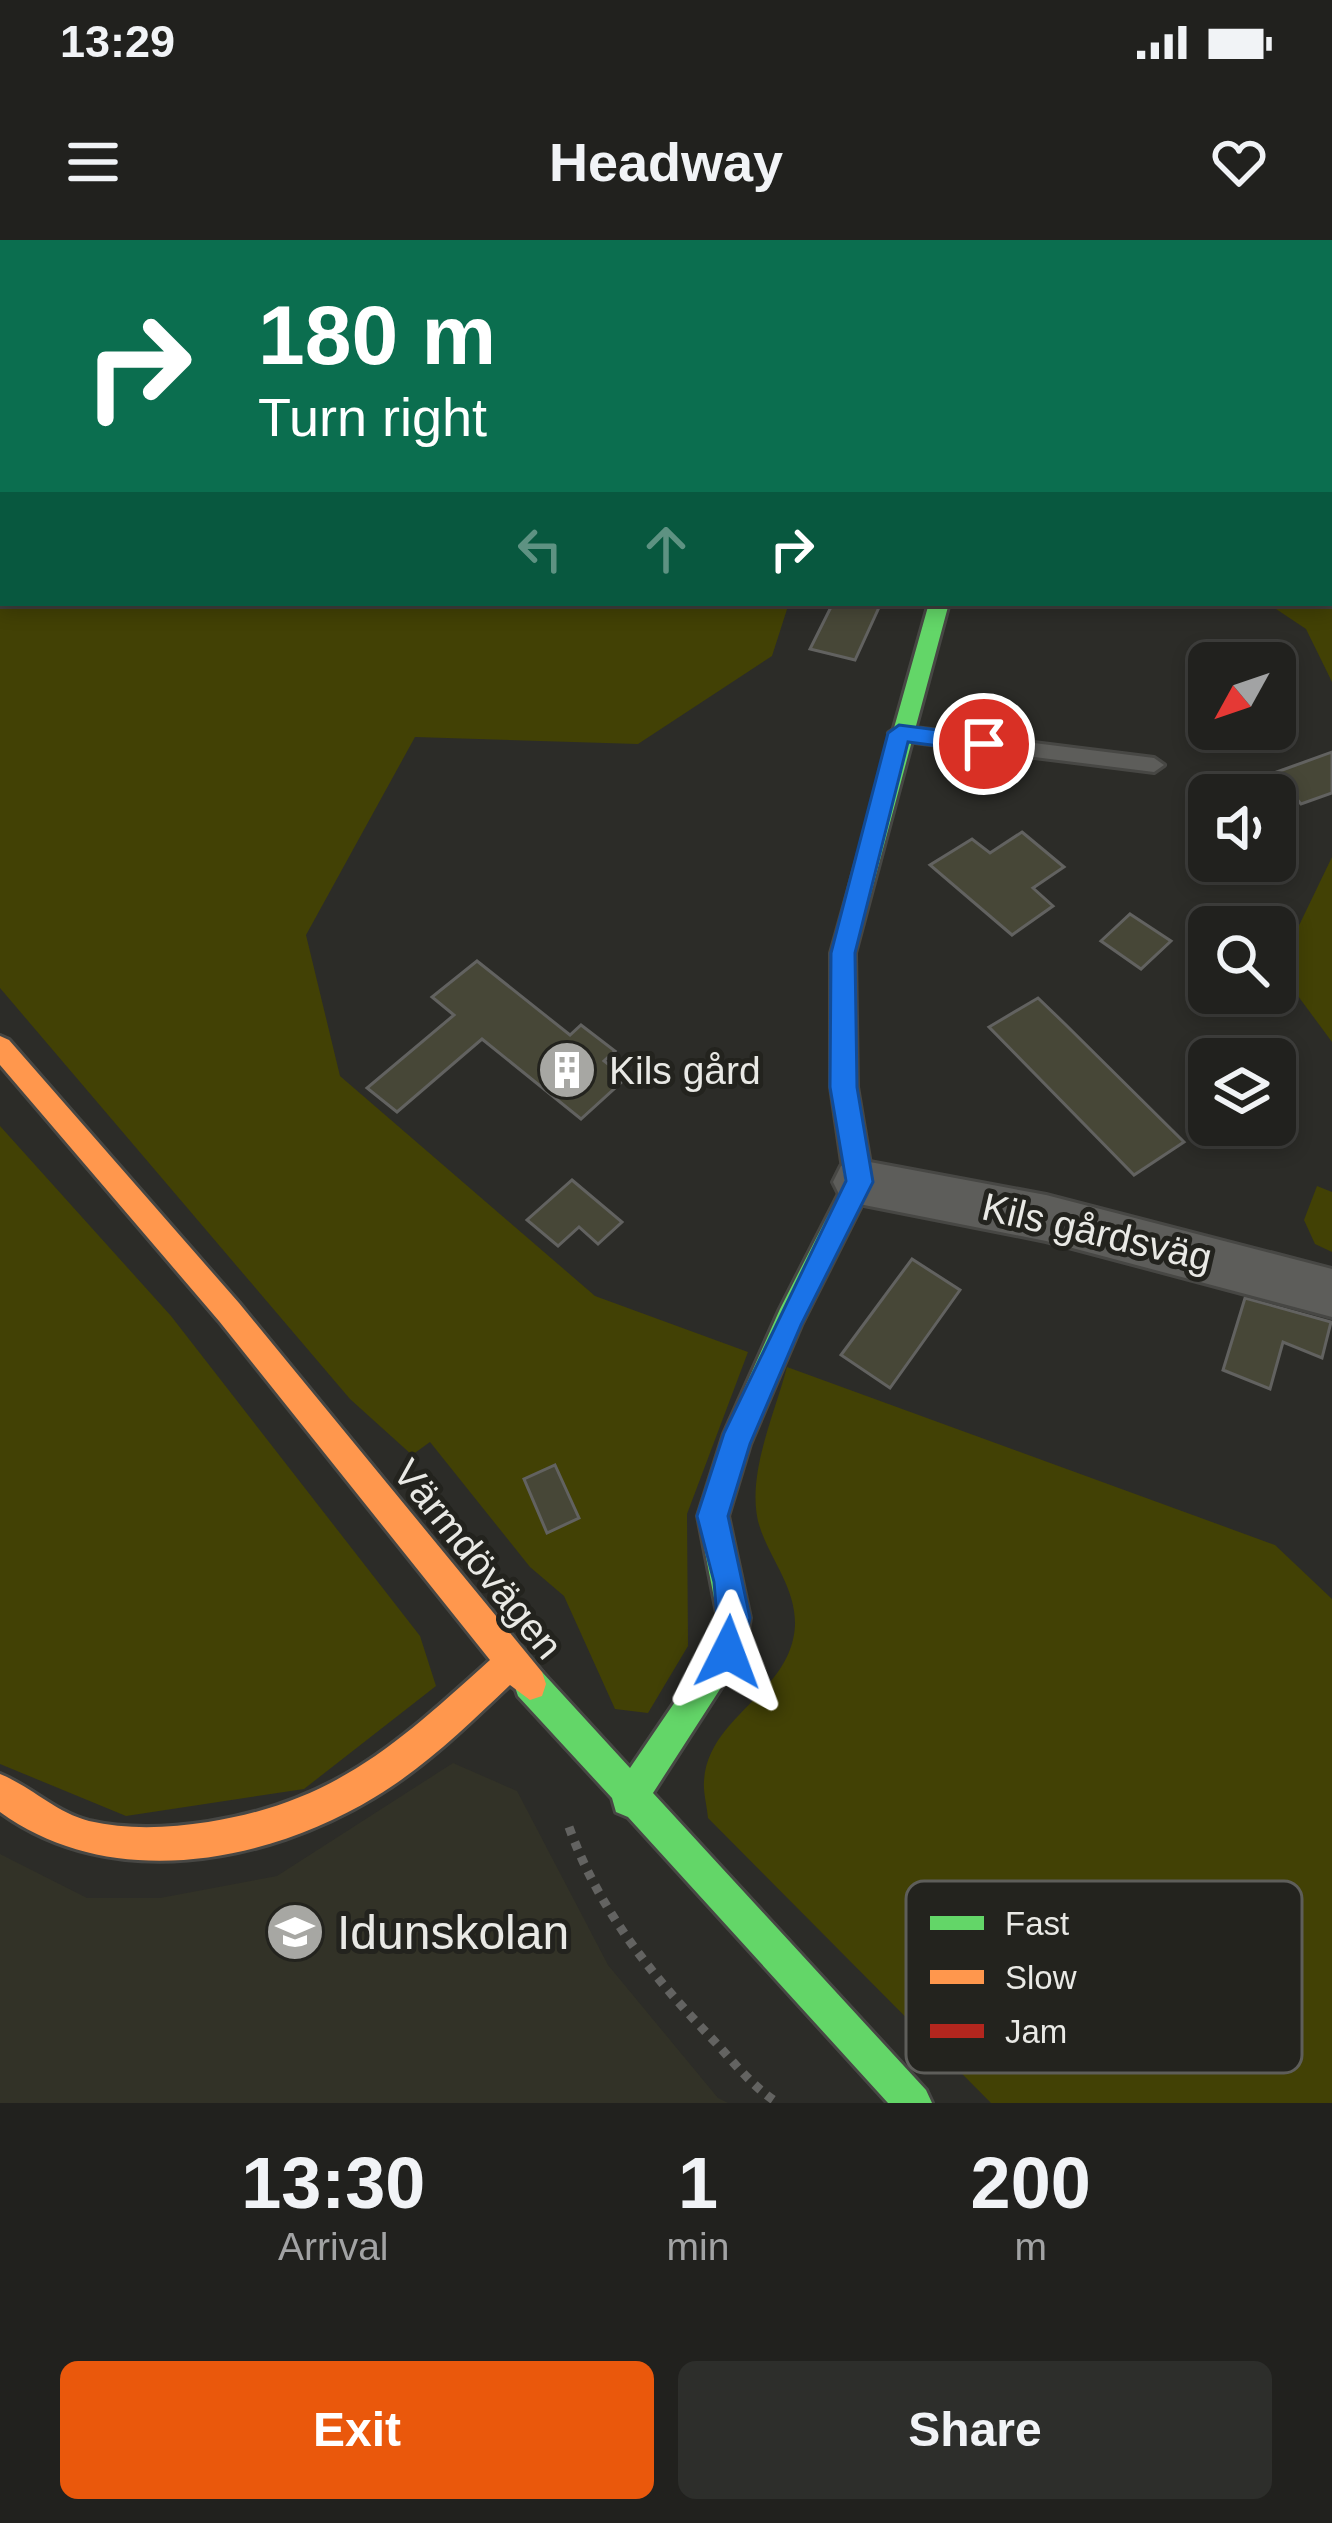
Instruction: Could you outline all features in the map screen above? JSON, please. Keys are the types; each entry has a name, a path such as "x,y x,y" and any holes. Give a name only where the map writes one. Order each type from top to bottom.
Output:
{"street":[{"path":"628,1800 728,1652 734,1618 713,1516 735,1444 781,1339 860,1182 844,1087 843,953 899,733 938,606"},
{"name":"Värmdövägen","path":"0,1047 229,1312 511,1664 628,1800 913,2103"},
{"name":"Kils gårdsväg","path":"860,1182 1046,1218 1332,1293"},
{"path":"0,1791 26,1813 116,1850 264,1833 314,1815 358,1789 511,1664"}],"lane":[{"path":"899,733 1154,765"}],"path":[{"path":"563,1810 579,1862 599,1898 675,1997 762,2093 778,2103"}],"shaded area":[{"path":"0,606 788,606 772,656 638,744 415,737 306,935 340,1076 595,1296 748,1352 687,1514 688,1646 648,1713 615,1709 564,1596 530,1567 430,1442 412,1455 350,1399 0,988"},
{"path":"1272,606 1332,606 1332,682 1306,629"},
{"path":"1332,857 1332,1042 1296,993 1296,932"},
{"path":"0,1126 171,1316 420,1636 436,1686 304,1789 126,1816 0,1764"},
{"path":"1317,1186 1332,1192 1332,1252 1315,1244 1304,1220"},
{"path":"787,1367 1275,1545 1332,1599 1332,2103 991,2103 961,2073 1302,2073 1302,1881 906,1881 906,2017 708,1818 704,1785 709,1758 719,1738 780,1669 795,1625 791,1597 758,1521 756,1483"},
{"name":"Idunskolan","path":"453,1763 517,1791 608,1965 718,2098 728,2103 0,2103 0,1854 87,1898 160,1898 277,1876"}],"building":[{"path":"832,606 880,606 855,660 810,649"},
{"path":"1332,752 1332,793 1301,804 1296,798 1296,774 1274,773"},
{"path":"1022,832 1064,867 1033,888 1053,906 1012,935 930,865 972,839 990,853"},
{"path":"1130,914 1171,941 1141,969 1101,941"},
{"path":"477,961 570,1035 581,1025 615,1051 604,1061 626,1078 581,1119 482,1039 397,1112 367,1088 454,1015 432,997"},
{"path":"1038,998 1184,1142 1134,1175 989,1027"},
{"path":"572,1180 622,1222 598,1244 579,1227 558,1246 527,1220"},
{"path":"912,1259 960,1290 890,1388 841,1355"},
{"path":"1245,1298 1331,1322 1322,1358 1283,1342 1270,1389 1223,1370"},
{"path":"555,1465 579,1518 547,1533 524,1479"}],"traffic: fast":[{"path":"628,1800 728,1652 734,1618 713,1516 735,1444 790,1318 859,1182 844,1087 843,953 938,606"},
{"path":"530,1684 913,2103"}],"traffic: slow":[{"path":"0,1047 229,1312 530,1684"},
{"path":"0,1791 44,1820 88,1838 161,1844 242,1834 289,1821 366,1784 436,1731 511,1663"}],"place":[{"name":"Kils gård","path":"567,1070"},
{"name":"Idunskolan","path":"295,1932"}],"route":[{"path":"728,1652 734,1618 713,1516 735,1444 790,1318 860,1182 844,1087 843,953 899,733 984,744"}]}
